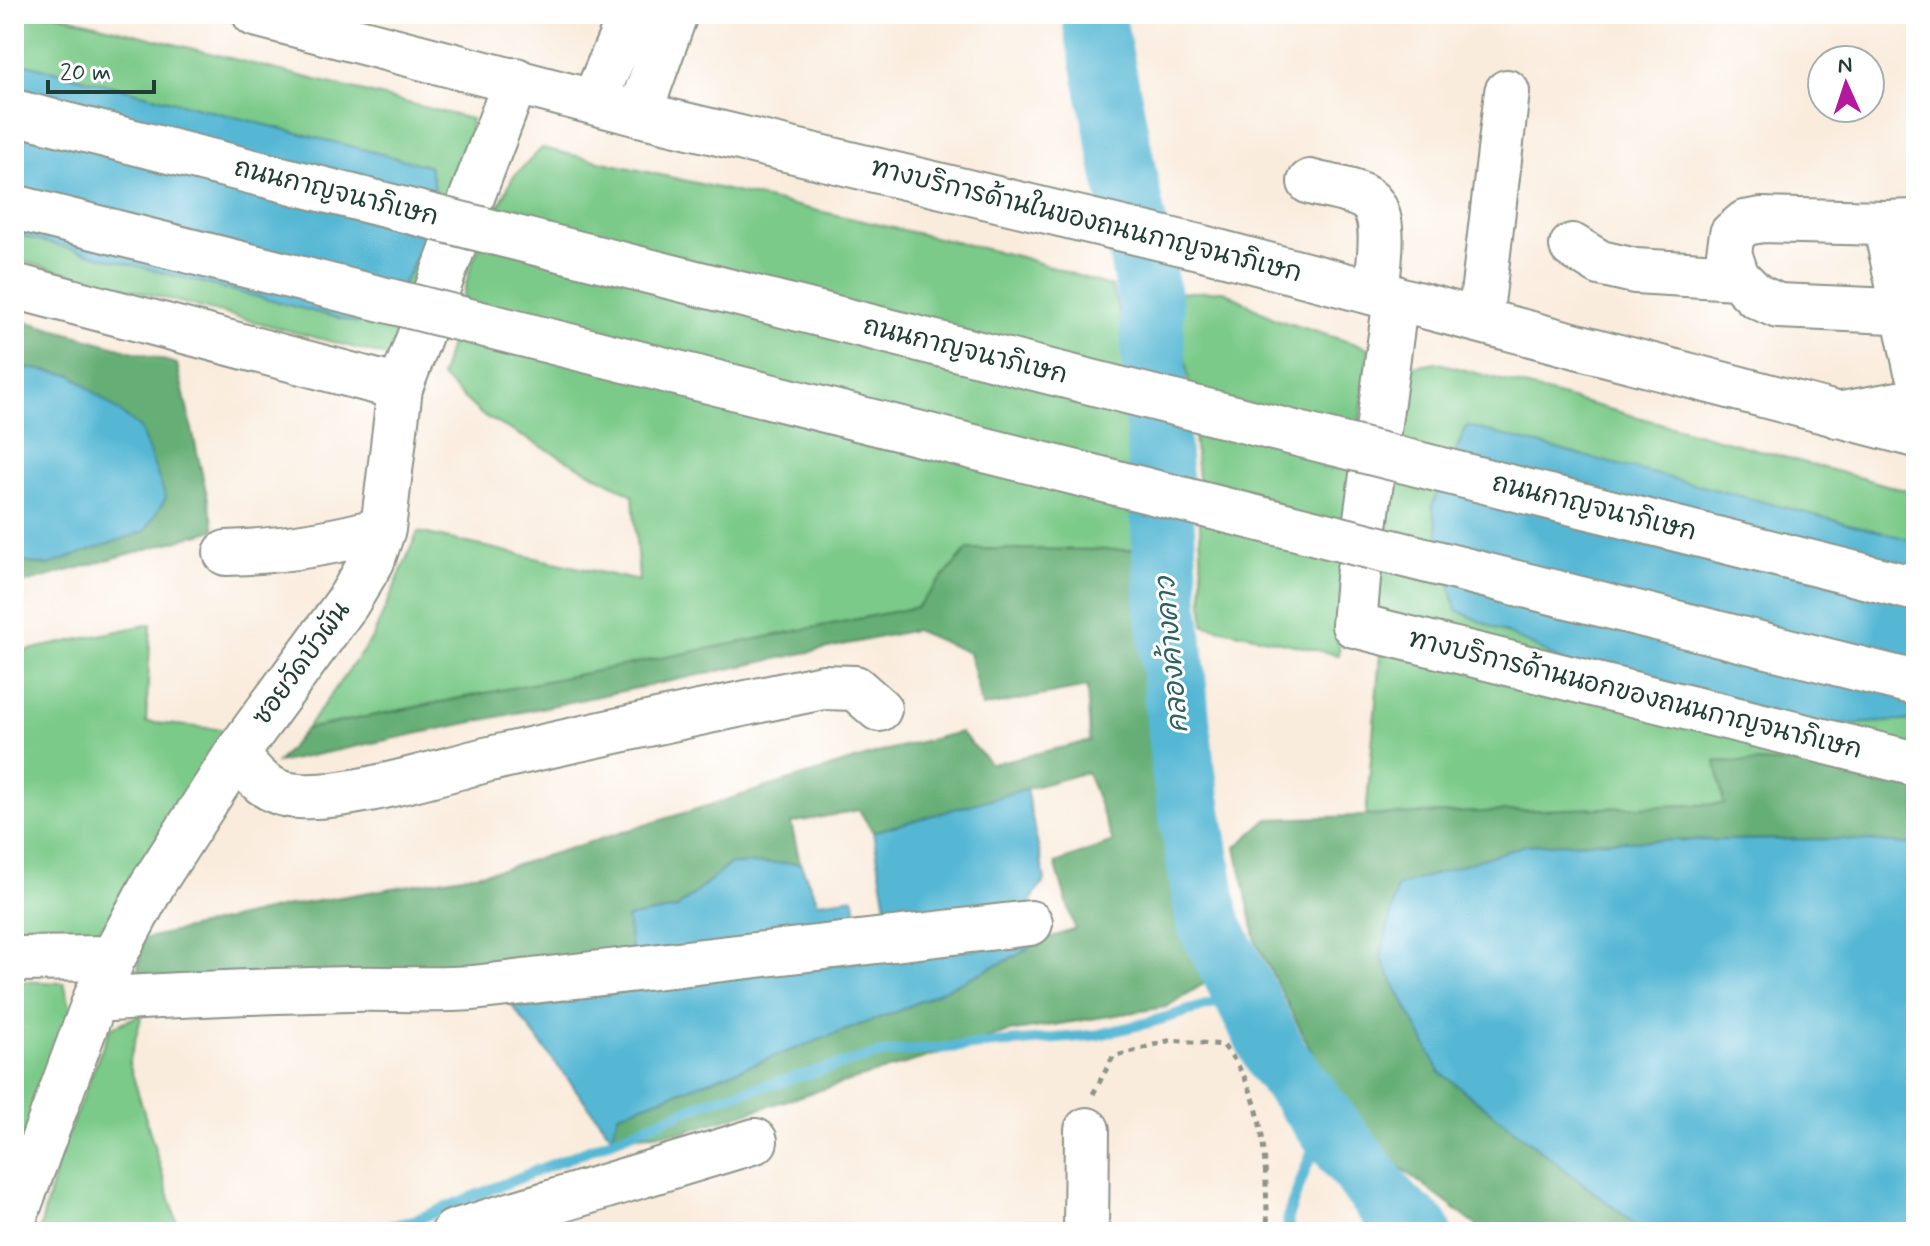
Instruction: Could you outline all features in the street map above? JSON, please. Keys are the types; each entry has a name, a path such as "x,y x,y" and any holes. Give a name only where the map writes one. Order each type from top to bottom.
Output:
{"main road":[{"name":"ทางบริการด้านในของถนนกาญจนาภิเษก","path":"255,14 639,114 1203,248 1916,435"},
{"path":"594,101 631,14"},
{"path":"639,114 675,14"},
{"name":"ซอยวัดบัวผัน","path":"14,1219 95,1000 113,958 154,882 237,753 347,603 372,561 383,529 400,388 516,80"},
{"path":"1480,320 1507,92"},
{"name":"ถนนกาญจนาภิเษก","path":"14,112 1916,589"},
{"path":"1310,182 1364,197 1375,207 1381,220 1386,296"},
{"path":"14,207 1916,683"},
{"path":"1910,312 1778,306 1756,296 1737,277 1729,253 1732,234 1745,223 1762,220 1901,223 1916,368"},
{"path":"1572,246 1600,263 1635,271 1737,277"},
{"path":"14,286 400,388"},
{"name":"ทางบริการด้านนอกของถนนกาญจนาภิเษก","path":"1386,296 1354,625 1916,764"},
{"path":"1837,415 1916,401"},
{"path":"226,553 286,550 337,542 383,529"},
{"path":"237,753 253,776 268,788 297,796 347,792 607,732 823,687 855,688 879,709"},
{"path":"95,1000 195,993 354,989 428,992 1030,923"},
{"path":"14,959 113,958"},
{"path":"1086,1232 1087,1130"},
{"path":"454,1232 755,1141"}],"path":[{"path":"1087,1130 1094,1093 1113,1057 1171,1040 1223,1045 1240,1066 1262,1123 1268,1232"}],"green space":[{"path":"14,14 56,14 471,119 468,156 394,358 14,259"},
{"path":"542,148 1021,257 1112,287 1132,361 1137,550 968,549 917,607 306,729 373,637 418,532 639,581 633,495 482,415 441,377 472,262 513,177"},
{"path":"1224,291 1275,319 1369,348 1341,584 1339,655 1204,625 1198,477 1188,374 1172,293"},
{"path":"14,318 177,364 215,530 14,586 14,561 48,565 72,375 14,366"},
{"path":"1436,362 1916,493 1916,759 1813,764 1716,761 1725,804 1366,816 1380,656 1374,595 1401,368"},
{"path":"968,549 1137,550 1155,594 1162,699 1190,928 1210,980 1166,1007 1009,1032 684,1132 612,1137 618,1114 903,1009 1016,956 1036,943 1075,929 1055,863 1113,842 1087,772 873,832 859,810 791,823 800,863 730,864 676,909 627,918 632,954 376,977 136,983 142,939 288,906 503,869 887,750 960,732 991,764 1090,741 1087,687 982,707 969,653 915,630 277,763 306,729 917,607"},
{"path":"151,624 146,722 228,730 102,933 14,932 14,653"},
{"path":"1916,759 1916,845 1841,839 1526,845 1397,887 1440,1072 1645,1232 1485,1232 1352,1131 1256,942 1236,847 1268,819 1724,804 1716,761 1813,764"},
{"path":"14,981 64,983 73,1017 14,1163"},
{"path":"142,1014 129,1063 180,1232 39,1232 60,1154 110,1028"}],"water":[{"path":"14,61 429,166 438,200 410,272 384,314 357,323 14,234"},
{"path":"14,366 72,375 140,428 166,498 145,531 48,565 14,561"},
{"path":"1467,426 1916,541 1916,720 1748,730 1582,674 1536,647 1456,610 1432,505"},
{"path":"1026,789 1045,880 1024,910 889,923 873,832"},
{"path":"1841,839 1916,845 1916,1232 1645,1232 1440,1072 1381,958 1397,886 1526,845"},
{"path":"800,863 818,902 853,897 863,931 632,954 627,918 676,909 730,864"},
{"path":"1036,943 1016,956 903,1009 618,1114 612,1137 507,999"}],"waterway":[{"name":"คลองค้างคาว","path":"1093,14 1151,307 1167,603 1182,762 1208,921 1278,1060 1391,1208 1420,1232"},
{"path":"370,1232 415,1220 709,1101 883,1053 1097,1035 1245,994"},
{"path":"1288,1232 1288,1216 1324,1119"}]}
